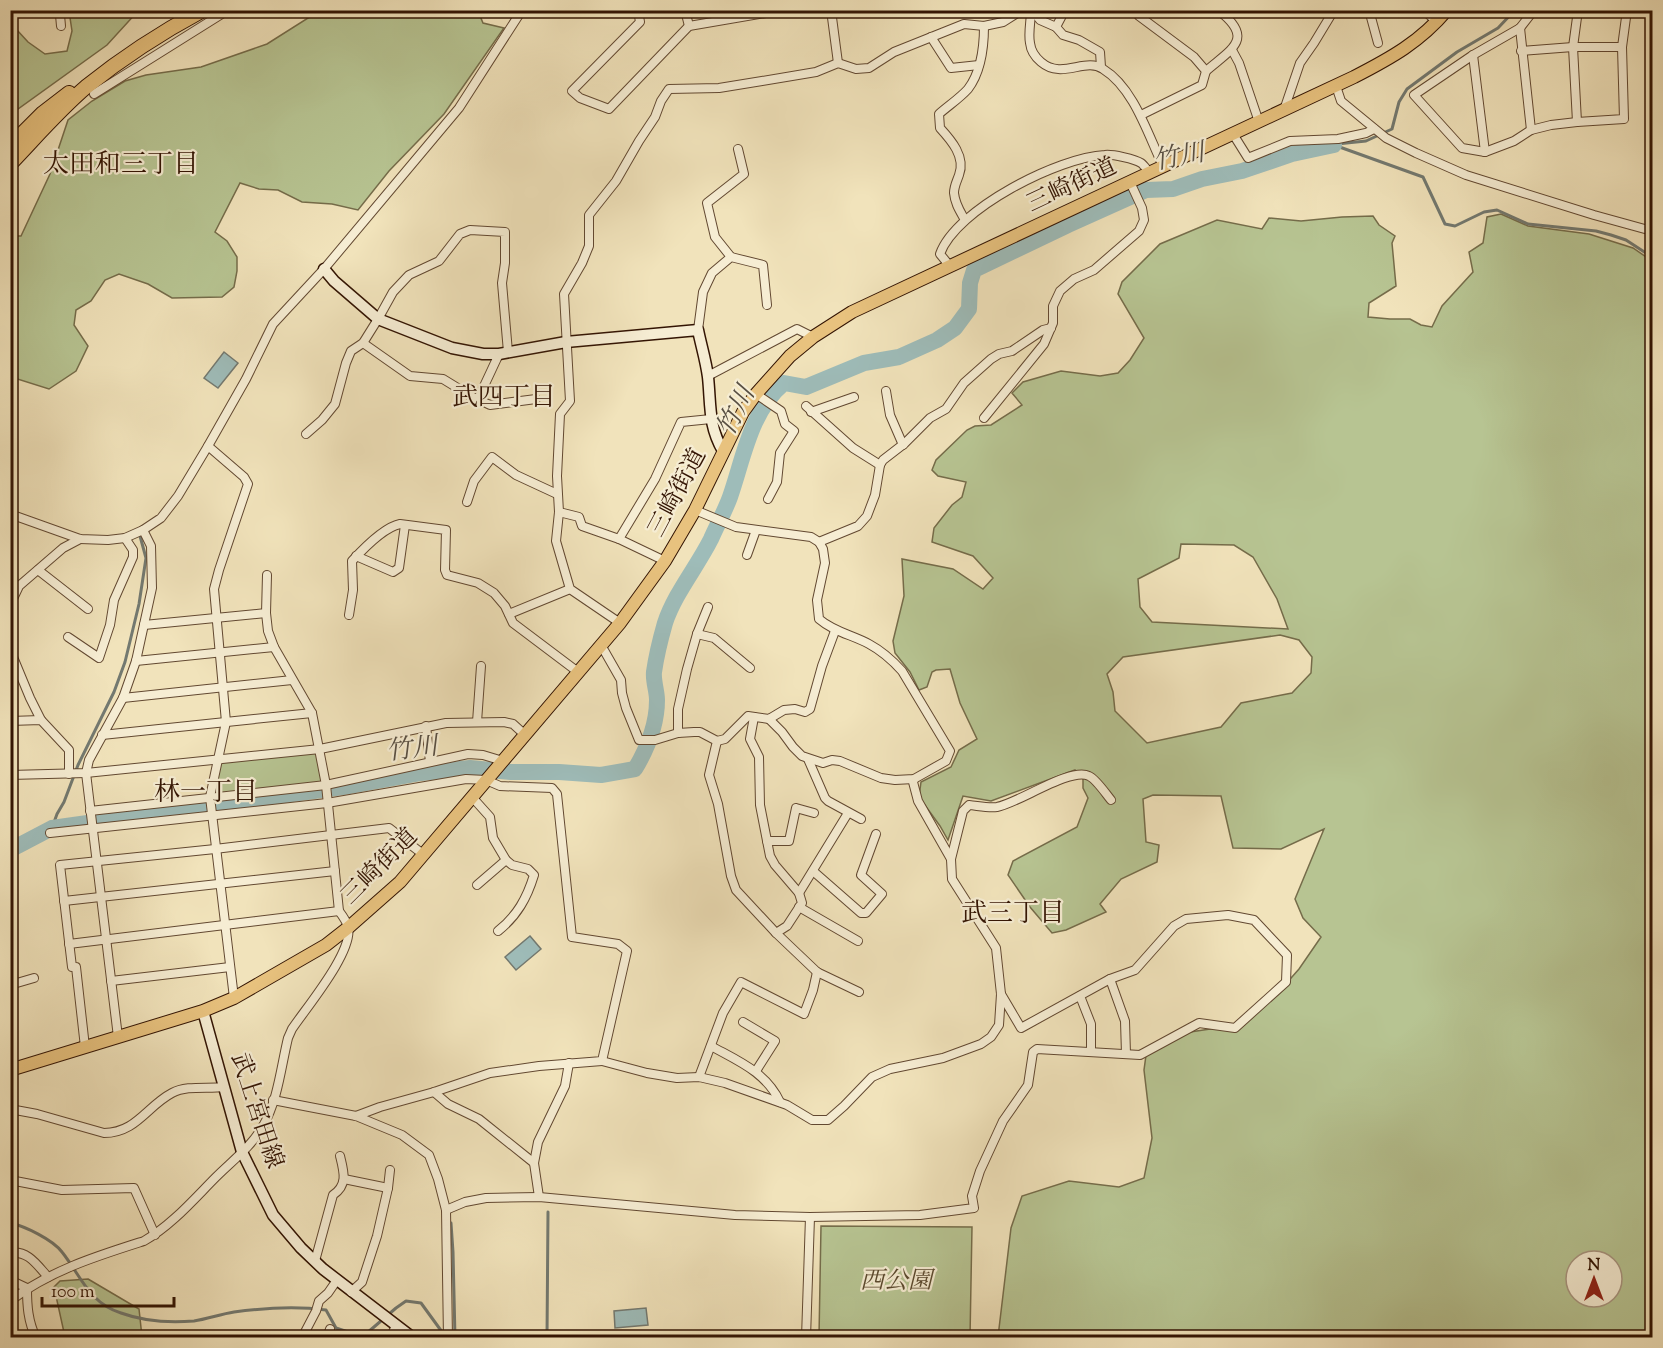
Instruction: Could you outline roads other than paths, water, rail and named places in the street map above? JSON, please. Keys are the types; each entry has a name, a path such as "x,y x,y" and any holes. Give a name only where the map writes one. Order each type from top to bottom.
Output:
{"highway":[{"path":"10,146 62,98 140,42 192,10"},
{"path":"10,164 86,88 143,47 203,10"}],"main road":[{"name":"三崎街道","path":"10,1070 204,1011 234,998 326,945 400,882 620,623 665,561 695,510 743,412 790,356 813,337 852,312 1336,87 1410,46 1447,10"}],"street":[{"path":"61,26 60,15 63,10"},
{"path":"94,94 228,10"},
{"path":"10,514 80,539 108,540 125,538 161,518 178,496 208,446 246,379 273,324 324,268 459,108 522,10"},
{"path":"638,10 640,22 572,91 580,98 609,109 689,26 783,10"},
{"path":"685,10 689,26"},
{"path":"831,10 838,63"},
{"path":"620,623 570,589 556,541 559,512 557,494 560,414 570,401 564,294 589,246 589,215 616,181 655,117 660,100 669,89 719,88 816,72 838,63 856,69 869,68 894,52 964,24 984,26 1003,22 1022,10"},
{"path":"1032,10 1040,20 1056,27 1063,35 1079,40 1100,52 1101,67"},
{"path":"1032,10 1029,43 1034,56 1048,68 1067,70 1088,65 1101,67 1117,79 1141,115 1151,142 1164,166"},
{"path":"1056,27 1065,10"},
{"path":"1134,10 1194,57 1206,70"},
{"path":"1221,12 1242,10"},
{"path":"1284,110 1299,63 1334,10"},
{"path":"1369,10 1378,42"},
{"path":"1424,10 1437,22"},
{"path":"1534,10 1520,28 1473,55 1414,94 1461,148 1485,152 1514,141 1531,130 1551,125 1624,119 1622,47 1627,10"},
{"path":"1577,122 1573,47 1578,10"},
{"path":"1141,115 1202,85 1206,70 1232,50 1238,39 1237,27 1221,12"},
{"path":"965,220 956,204 954,190 960,172 960,162 953,142 940,128 939,114 967,89 975,76 984,46 984,26"},
{"path":"1520,28 1531,130"},
{"path":"931,37 951,68 978,65"},
{"path":"1521,51 1573,47 1622,47"},
{"path":"1232,50 1239,63 1259,122"},
{"path":"1473,55 1485,152"},
{"path":"1336,87 1341,101 1374,129 1386,138 1416,153 1466,175 1653,231"},
{"path":"1233,134 1248,158 1290,141 1338,139 1374,129"},
{"path":"738,149 744,174 707,203 715,237 731,257 763,265 767,305"},
{"path":"949,266 940,254 943,245 965,220 1000,194 1056,167 1084,157 1108,154 1140,162 1150,173"},
{"path":"984,418 1044,344 1053,323 1053,306 1060,291 1074,279 1094,270 1139,231 1144,220 1142,208 1130,182"},
{"path":"306,434 335,404 351,351 363,343 393,292 409,274 439,261 460,234 471,230 505,232 505,263 502,283 504,353 478,399"},
{"path":"723,451 711,419 708,376 698,330 703,292 712,273 731,257"},
{"path":"324,268 334,281 378,319 452,348 483,354 504,353 566,342 698,330"},
{"path":"819,542 858,526 867,516 875,495 880,465 930,418 946,409 964,383 991,359 999,354 1012,351 1043,330 1051,328"},
{"path":"708,376 797,330 813,337"},
{"path":"363,343 410,376 443,379 490,405 536,399"},
{"path":"886,391 890,415 903,445"},
{"path":"756,394 781,411 785,424 794,431 780,453 777,482 768,499"},
{"path":"854,397 808,409 853,448 880,465"},
{"path":"619,539 655,479 681,422 711,419"},
{"path":"208,446 244,477 248,484 214,589 226,722 210,797 234,998"},
{"path":"467,502 474,481 492,458 516,475 557,494"},
{"path":"601,645 621,680 626,708 639,740 654,740 678,733 700,732 717,741 725,739 748,716 769,719 793,747 808,759 822,763 832,760 840,761 881,778 895,780 914,778 946,761 950,751 902,671 869,644 835,631 819,619 816,600 825,563 823,549 819,542 811,537 736,527 695,510"},
{"path":"559,512 579,517 582,526 619,539 665,561"},
{"path":"357,556 393,573 399,568 405,525"},
{"path":"349,615 353,590 352,561 357,556 393,526 405,525 446,530 445,570 447,575 478,583 494,593 505,606 513,624 579,672"},
{"path":"118,1037 86,773 89,760 123,698 136,662 152,588 153,556 143,530"},
{"path":"747,555 756,530"},
{"path":"68,637 99,657 110,625 114,600 133,557 134,550 125,538"},
{"path":"10,605 19,586 63,548 80,539"},
{"path":"38,570 88,609"},
{"path":"10,1301 27,1288 83,1261 144,1241 155,1235 242,1152 263,1126 273,1100 292,1029 347,947 349,927 339,911 320,749 312,713 274,647 268,631 267,575"},
{"path":"10,581 19,586"},
{"path":"509,614 570,589"},
{"path":"678,733 678,709 697,634 708,607"},
{"path":"144,625 266,613"},
{"path":"769,719 784,710 795,709 805,712 810,708 835,631"},
{"path":"10,634 14,657 41,720 69,750 69,774"},
{"path":"697,634 714,638 750,668"},
{"path":"136,662 274,647"},
{"path":"477,722 481,666"},
{"path":"123,698 292,680"},
{"path":"102,735 312,713"},
{"path":"754,717 750,739 759,757 760,805 770,856 799,893 802,903 787,926 776,933"},
{"path":"10,721 41,720"},
{"path":"10,775 86,773 320,749 446,723 504,722 513,724 524,734"},
{"path":"426,726 430,762"},
{"path":"717,741 709,775 718,804 736,890 817,972 859,992"},
{"path":"90,811 326,785 468,754 483,755 501,762"},
{"path":"808,759 825,798 861,819"},
{"path":"356,1116 490,1073 602,1060 647,1073 677,1078 699,1077 725,1083 780,1102 812,1120 828,1120 872,1077 890,1069 943,1058 981,1044 991,1037 999,1025 1001,994 996,948 952,879 951,859 963,811 969,805 999,806 1074,774 1089,776 1111,800"},
{"path":"914,778 918,801 951,859"},
{"path":"50,833 327,803 466,779 486,780 500,786 552,788 557,794 572,937 618,944 627,951 602,1060"},
{"path":"472,797 490,817 493,838 506,860 512,865 528,869 534,875 528,896 512,920 498,931"},
{"path":"767,841 789,842 796,808 814,813"},
{"path":"799,893 848,813"},
{"path":"85,1047 76,968 72,967 60,865 389,828 424,855"},
{"path":"813,872 861,913 866,913 882,894 861,874 876,834"},
{"path":"477,885 506,860"},
{"path":"64,901 335,871"},
{"path":"799,907 858,941"},
{"path":"69,944 339,911"},
{"path":"446,1210 465,1202 486,1198 539,1197 735,1215 810,1217 920,1215 974,1208 972,1196 980,1171 1003,1121 1028,1085 1033,1052 1037,1049 1140,1055 1199,1023 1235,1028 1286,982 1287,955 1254,920 1228,915 1186,919 1174,926 1135,970 1110,979 1022,1028 1001,994"},
{"path":"111,981 230,967"},
{"path":"699,1077 723,1013 741,982 804,1014 817,972"},
{"path":"10,986 34,978"},
{"path":"1110,979 1125,1021 1126,1054"},
{"path":"1080,996 1091,1024 1091,1052"},
{"name":"武上宮田線","path":"204,1011 242,1152 273,1215 315,1262 413,1338"},
{"path":"743,1022 776,1041 756,1071"},
{"path":"711,1046 756,1071 769,1084 780,1102"},
{"path":"539,1197 534,1163 538,1142 565,1086 569,1063"},
{"path":"10,1109 37,1114 104,1133 113,1133 130,1127 170,1094 182,1089 224,1087"},
{"path":"434,1092 447,1104 479,1119 534,1163"},
{"path":"273,1100 356,1116 402,1135 429,1155 446,1210 448,1338"},
{"path":"315,1262 333,1195 341,1190 344,1179 340,1156"},
{"path":"351,1292 362,1282 377,1236 390,1170"},
{"path":"344,1179 388,1188"},
{"path":"10,1180 62,1190 134,1188 155,1235"},
{"path":"806,1338 810,1217"},
{"path":"10,1253 26,1254 48,1277"},
{"path":"10,1280 27,1288"},
{"path":"305,1332 319,1301 328,1293 336,1280"},
{"path":"27,1288 27,1308 36,1338"},
{"path":"389,1320 390,1338"},
{"path":"327,1338 330,1329"}],"water":[{"path":"224,352 238,363 218,388 204,378"},
{"path":"530,936 541,949 516,970 505,957"},
{"path":"646,1308 648,1325 615,1328 614,1311"}],"waterway":[{"path":"1337,144 1366,141 1392,129 1399,102 1407,89 1457,52 1498,28 1515,10"},
{"name":"竹川","path":"1334,145 1423,177 1445,224 1455,226 1484,212 1497,210 1528,224 1596,231 1611,235 1626,240 1652,257"},
{"name":"竹川","path":"10,850 52,828 350,786 421,773 470,768 511,772 601,775 635,769 644,753 655,718 657,700 654,672 669,612 726,508 750,436 763,407 784,383 806,387 864,363 899,357 937,340 955,328 969,309 970,283 974,270 1146,190 1173,189 1202,179 1242,171 1292,154 1334,145"},
{"path":"52,828 78,765 114,692 125,662 139,604 146,558 140,536"},
{"path":"547,1338 548,1212"},
{"path":"10,1223 31,1230 58,1247 93,1296 101,1303 129,1316 157,1321 185,1322 257,1309 315,1309 326,1310 336,1328 363,1334 406,1301 421,1303 445,1336"},
{"path":"451,1223 455,1338"}],"district":[{"name":"太田和三丁目","path":"121,165"},
{"name":"武四丁目","path":"504,398"},
{"name":"林一丁目","path":"206,793"},
{"name":"武三丁目","path":"1013,914"}],"park label":[{"name":"西公園","path":"896,1282"}]}
